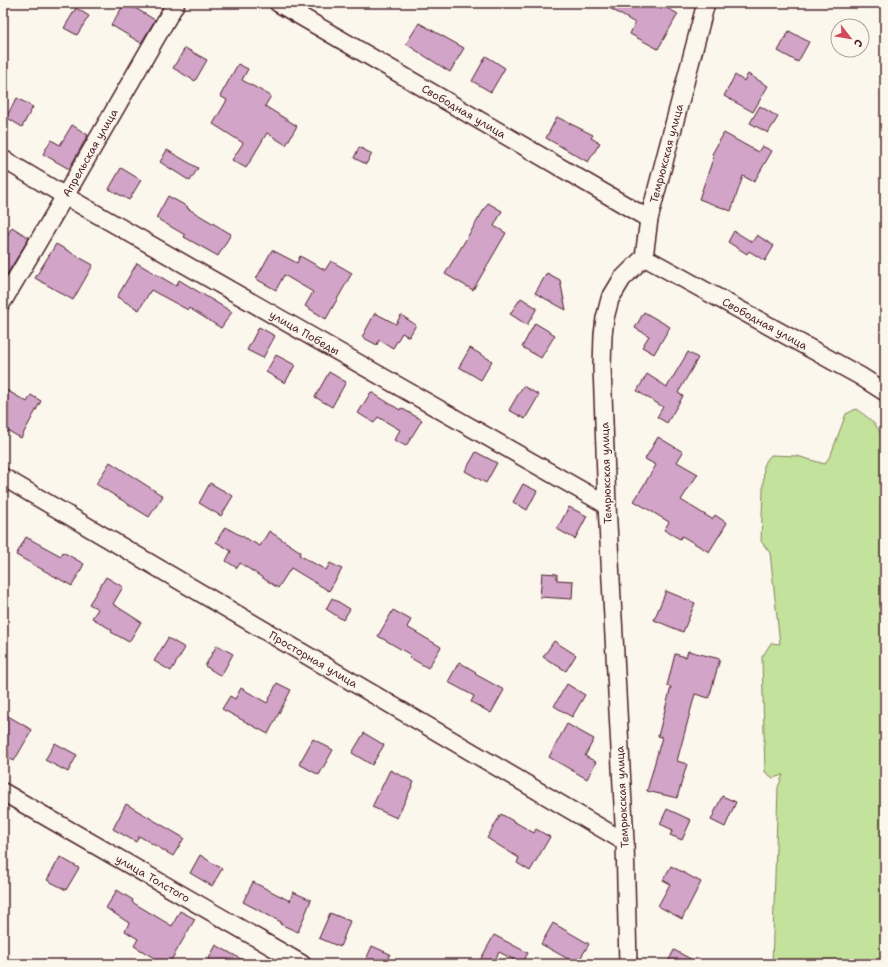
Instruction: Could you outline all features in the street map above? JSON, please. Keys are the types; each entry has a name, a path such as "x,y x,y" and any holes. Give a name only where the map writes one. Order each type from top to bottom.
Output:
{"street":[{"name":"Апрельская улица","path":"3,301 176,3"},
{"name":"Свободная улица","path":"278,3 649,219"},
{"name":"Темрюкская улица","path":"628,964 625,842 607,505 602,366 605,318 610,299 622,279 644,257 649,219 706,3"},
{"name":"улица Победы","path":"3,159 65,196 607,505"},
{"name":"Свободная улица","path":"644,257 860,376 885,392"},
{"name":"Просторная улица","path":"3,477 625,842"},
{"name":"улица Толстого","path":"3,792 302,964"}],"green space":[{"path":"856,409 877,427 884,445 885,964 772,964 778,787 783,775 773,778 765,772 762,657 771,643 780,644 770,553 761,541 764,463 771,455 797,456 825,464 831,454 846,414"}],"building":[{"path":"125,3 155,20 141,43 111,25"},
{"path":"601,3 658,3 678,14 658,49 630,34 635,23"},
{"path":"76,8 89,16 77,35 64,28"},
{"path":"419,23 464,48 450,72 406,44"},
{"path":"789,31 809,42 798,62 778,51"},
{"path":"185,48 207,60 195,81 173,68"},
{"path":"486,56 505,68 491,92 472,81"},
{"path":"238,64 248,69 242,80 271,96 265,106 297,126 286,145 267,133 246,168 232,160 243,143 213,124 227,100 220,96"},
{"path":"748,74 768,86 753,112 724,96 735,75 744,81"},
{"path":"17,98 33,107 22,127 6,117"},
{"path":"760,106 778,117 768,133 750,123"},
{"path":"557,117 593,135 591,138 600,143 588,162 546,138"},
{"path":"72,125 88,135 69,169 43,154 51,140 60,145"},
{"path":"724,133 758,152 762,146 772,151 754,182 743,176 731,211 699,199 714,156 712,154"},
{"path":"359,147 372,154 366,164 354,158"},
{"path":"167,150 198,168 190,181 160,162"},
{"path":"121,168 141,180 129,200 109,189"},
{"path":"168,196 231,234 218,256 184,237 185,235 156,218"},
{"path":"488,203 502,211 494,226 506,233 473,290 445,274"},
{"path":"12,227 29,238 3,281 3,242"},
{"path":"734,231 752,242 757,235 774,246 765,261 749,251 747,254 728,242"},
{"path":"56,244 93,265 73,300 35,278"},
{"path":"272,250 297,263 300,256 325,270 331,261 352,273 326,319 305,306 313,292 284,275 276,290 256,279"},
{"path":"137,263 176,286 179,280 232,312 221,328 189,308 188,310 151,290 139,310 117,297"},
{"path":"547,273 560,280 566,310 535,293"},
{"path":"521,298 537,308 527,325 510,314"},
{"path":"644,312 670,327 654,354 642,347 649,336 635,328"},
{"path":"375,313 396,324 401,315 416,325 409,337 402,333 393,348 379,340 377,345 362,337"},
{"path":"535,323 555,335 541,358 522,347"},
{"path":"259,327 275,336 263,358 247,350"},
{"path":"470,348 492,361 481,380 459,367"},
{"path":"688,352 698,358 678,393 683,396 667,423 657,417 663,407 637,391 647,374 667,387"},
{"path":"276,355 295,365 285,383 266,372"},
{"path":"329,372 346,382 332,407 315,397"},
{"path":"523,386 539,395 525,419 509,410"},
{"path":"3,388 27,402 31,395 41,401 21,438 3,428"},
{"path":"371,392 400,410 401,408 422,420 406,446 394,440 400,430 378,417 374,423 358,413"},
{"path":"658,437 683,452 677,462 698,474 681,500 712,519 715,515 727,523 709,552 682,536 680,539 664,530 669,522 634,501 656,465 645,459"},
{"path":"476,452 497,463 486,483 465,471"},
{"path":"110,462 163,496 149,517 96,484"},
{"path":"210,483 233,496 221,516 199,503"},
{"path":"523,484 537,491 527,510 513,502"},
{"path":"569,507 587,516 575,539 557,529"},
{"path":"225,527 260,546 269,531 301,552 299,555 326,570 330,563 342,569 329,591 291,568 278,588 240,563 237,568 226,561 231,551 216,542"},
{"path":"26,537 61,556 63,552 84,564 72,586 16,555"},
{"path":"542,573 557,574 557,580 573,581 572,599 540,597"},
{"path":"106,577 123,587 113,604 141,622 129,642 111,632 112,630 92,618 98,609 89,604"},
{"path":"666,591 695,603 683,632 654,620"},
{"path":"332,598 350,609 343,620 326,609"},
{"path":"393,610 411,620 407,627 441,647 428,668 409,657 411,655 378,636"},
{"path":"168,638 185,648 171,671 154,661"},
{"path":"554,641 576,655 566,671 543,657"},
{"path":"217,645 233,654 221,676 205,666"},
{"path":"688,651 720,659 709,698 695,694 677,761 687,764 677,798 647,791 662,737 658,736 671,687 667,686 675,654 686,657"},
{"path":"459,662 476,672 475,674 504,690 491,713 471,702 474,696 448,682"},
{"path":"277,683 291,690 268,734 222,709 230,696 235,699 241,688 267,703"},
{"path":"567,684 585,695 572,717 554,706"},
{"path":"3,713 32,730 14,761 3,755"},
{"path":"567,724 594,739 585,756 596,762 587,779 549,757"},
{"path":"364,733 384,745 372,765 352,753"},
{"path":"313,739 333,750 319,775 299,764"},
{"path":"55,743 77,755 68,772 45,760"},
{"path":"390,770 414,782 397,818 372,807"},
{"path":"722,796 736,802 725,827 711,820"},
{"path":"126,804 184,838 173,856 139,836 136,842 113,829"},
{"path":"667,809 691,820 682,840 670,835 673,830 660,824"},
{"path":"501,814 534,833 536,829 550,837 530,871 517,863 519,858 487,838"},
{"path":"200,855 222,869 212,886 190,873"},
{"path":"60,857 79,868 66,890 47,880"},
{"path":"671,866 701,882 682,919 658,906 670,884 663,880"},
{"path":"253,882 290,901 293,892 311,900 298,932 280,924 281,922 243,902"},
{"path":"117,890 133,900 132,902 172,926 180,911 195,919 169,964 150,964 154,958 134,946 138,939 125,931 129,923 106,908"},
{"path":"330,913 350,921 340,947 319,938"},
{"path":"553,923 589,944 577,964 541,944"},
{"path":"494,935 528,953 522,964 499,952 493,964 478,964"},
{"path":"216,945 250,964 206,964"},
{"path":"372,946 390,954 385,964 364,964"},
{"path":"674,950 700,964 667,964"}]}
